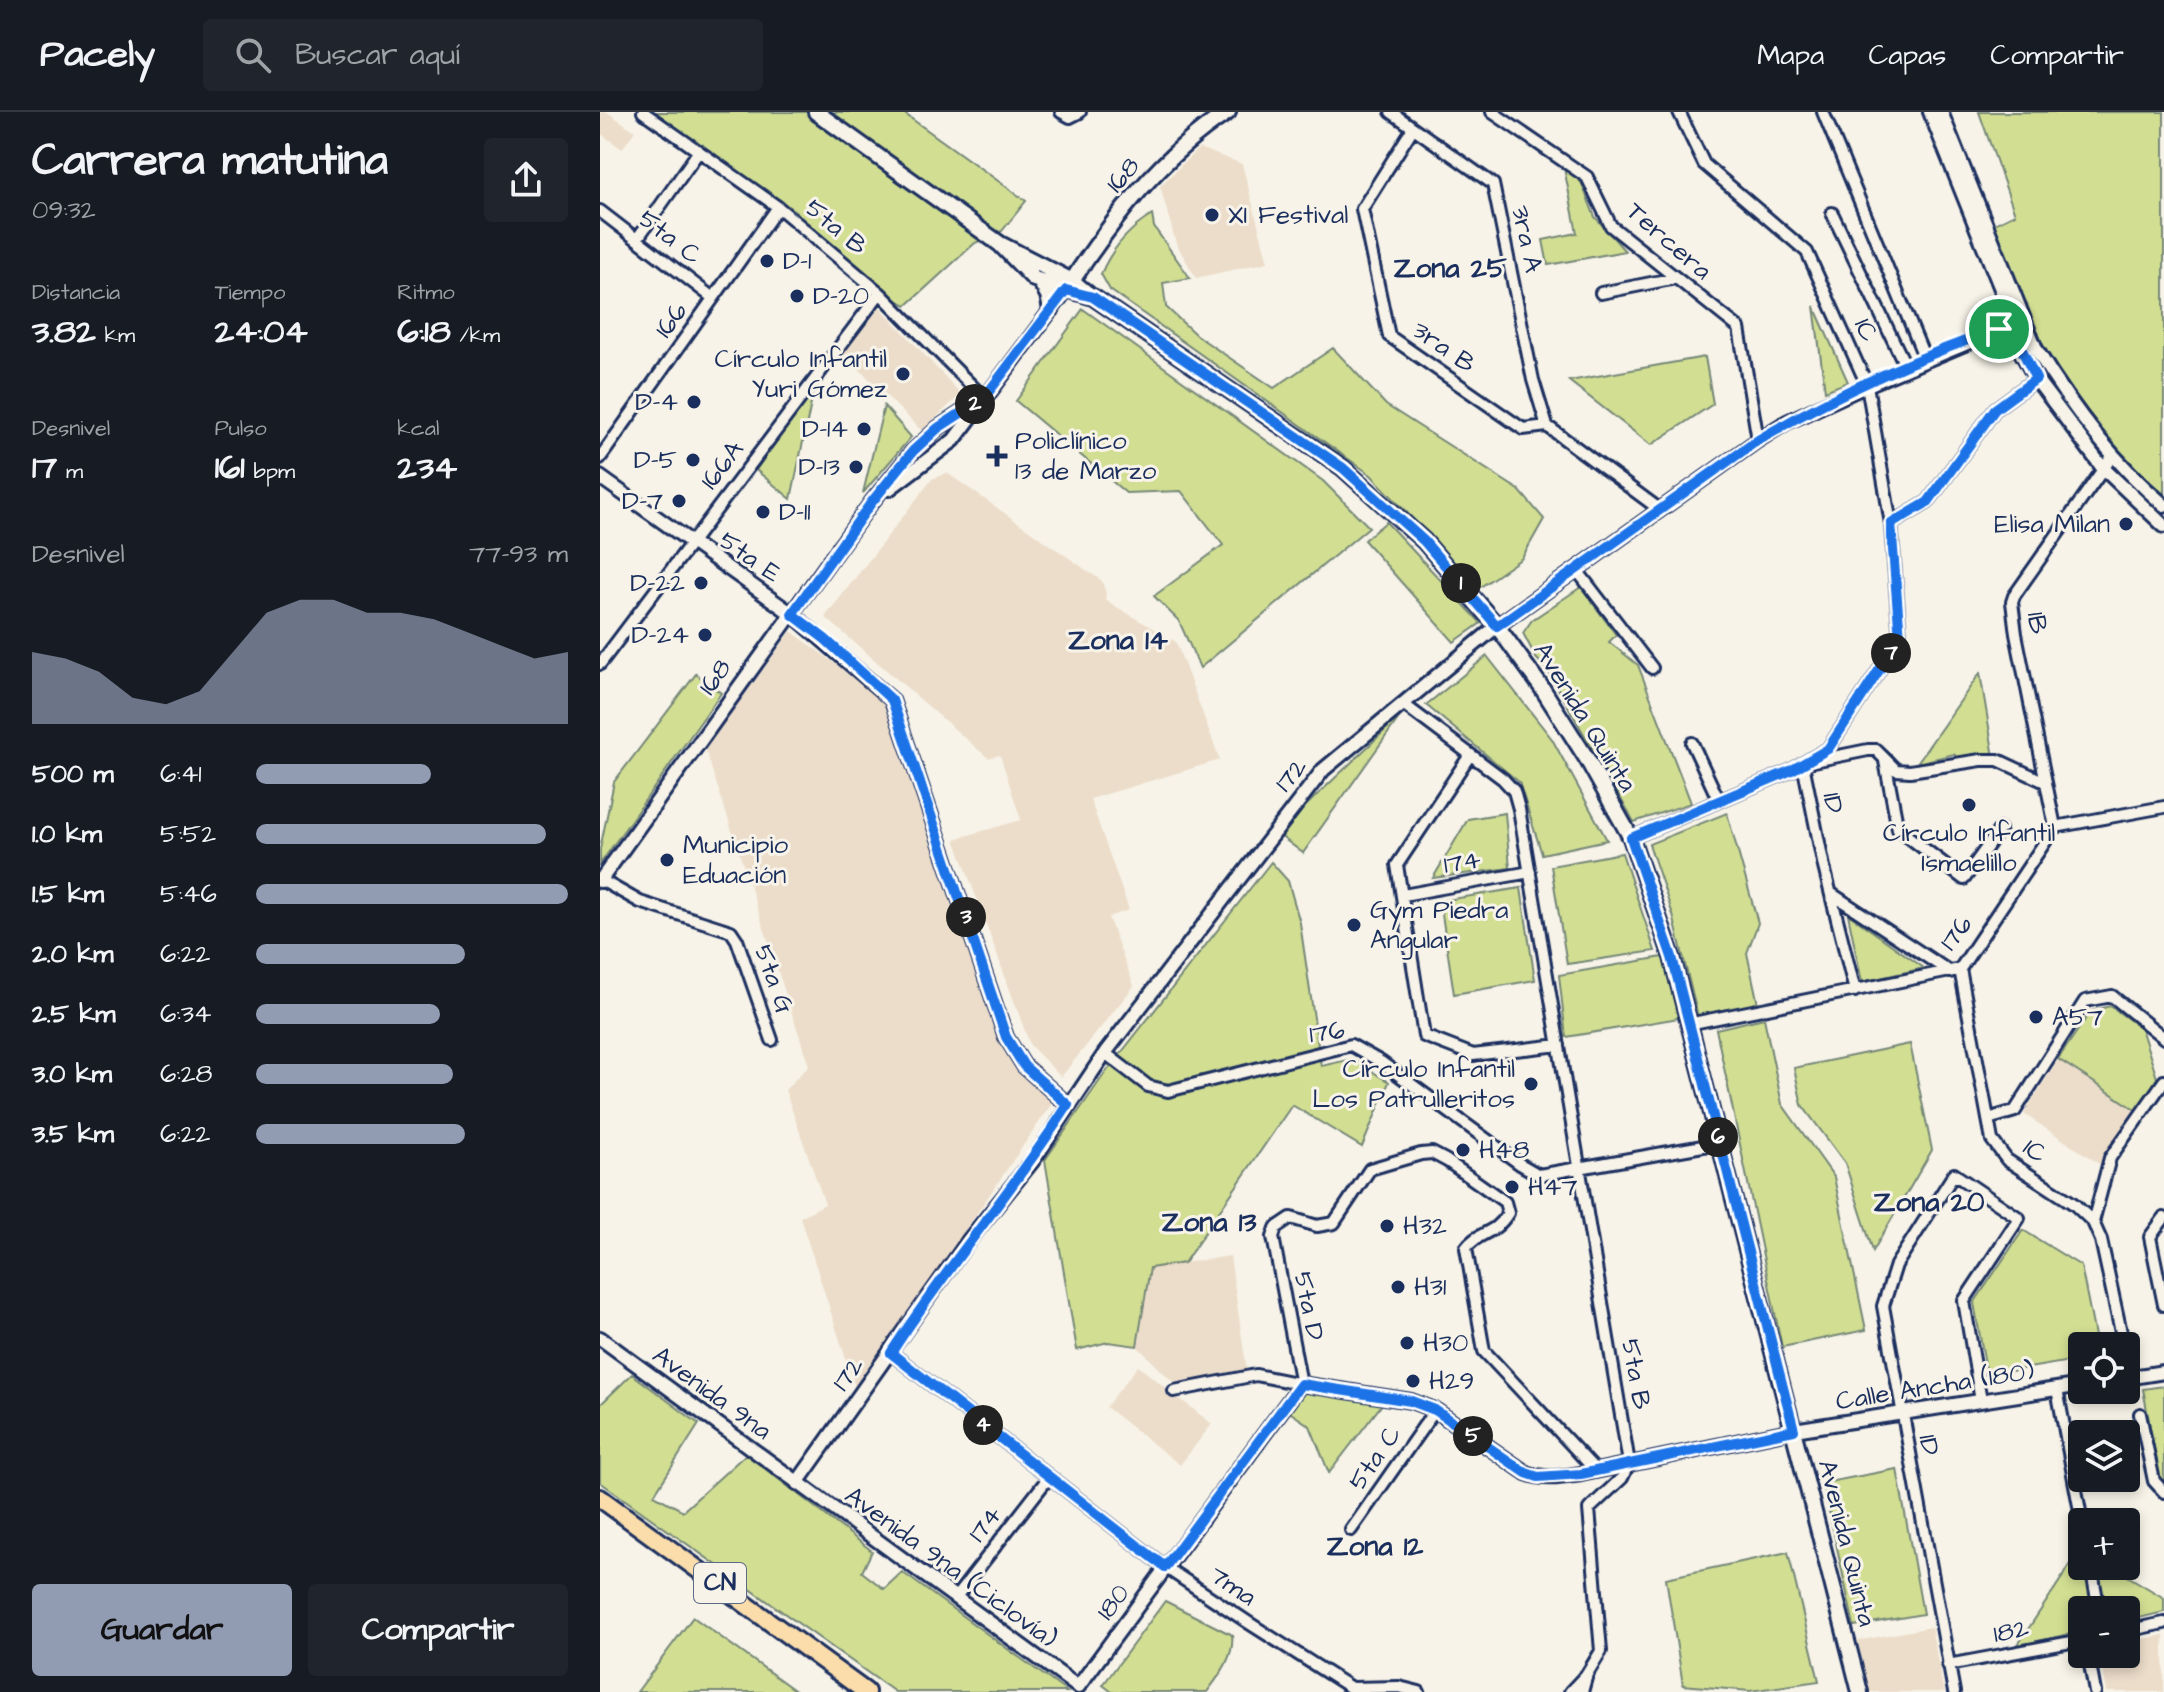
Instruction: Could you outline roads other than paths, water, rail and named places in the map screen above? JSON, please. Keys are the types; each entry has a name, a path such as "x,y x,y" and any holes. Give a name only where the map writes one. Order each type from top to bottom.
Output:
{"highway":[{"name":"CN","path":"600,1498 866,1692"}],"main road":[{"path":"816,112 1000,244 1069,286"},
{"name":"168","path":"1069,286 1157,170 1208,119 1228,112"},
{"path":"1000,244 1041,283 1051,310"},
{"path":"1041,283 1069,286"},
{"name":"Avenida Quinta","path":"1069,286 1093,297 1343,468 1424,541 1497,626 1557,712 1631,838 1672,957 1860,1692"}],"street":[{"name":"5ta B","path":"643,112 778,207 880,293 984,398"},
{"path":"1061,112 1070,117 1080,112"},
{"name":"3ra A","path":"1391,112 1493,184 1533,380 1547,426"},
{"name":"Tercera","path":"1492,112 1587,177 1611,226 1739,328 1758,440"},
{"name":"1C","path":"1679,112 1704,164 1807,252 1867,385 1891,524 1900,638 1828,749 1803,764"},
{"path":"1823,112 1925,359"},
{"path":"1930,112 2001,289 2010,325 2036,379 2102,467 2164,526"},
{"path":"1941,112 2022,318 2053,376 2113,455 2164,505"},
{"name":"3ra B","path":"1413,128 1362,209 1389,336 1523,429 1547,426 1659,509"},
{"path":"637,239 699,151"},
{"name":"166","path":"600,458 778,207"},
{"name":"5ta C","path":"600,211 713,298"},
{"path":"1832,213 1906,367"},
{"path":"1601,293 1676,278"},
{"name":"168","path":"871,503 954,440 1069,286"},
{"name":"166A","path":"600,664 880,293"},
{"name":"172","path":"797,1483 969,1240 1034,1159 1105,1053 1323,770 1497,626 1758,440 1787,422 1867,385 2022,318"},
{"path":"1891,524 1928,502 1995,409 2036,379"},
{"name":"168","path":"600,880 871,503 913,451 938,428 984,398"},
{"name":"1B","path":"2055,827 2012,602 2113,455"},
{"name":"5ta E","path":"600,477 825,639 892,700 1006,1037 1024,1066 1068,1105"},
{"path":"1576,569 1652,668"},
{"name":"5ta B","path":"1403,704 1503,779 1514,791 1629,1463"},
{"path":"1692,743 1719,801"},
{"path":"1631,838 1803,764 1868,750 1876,750 1896,770 1998,760 2045,782"},
{"path":"1470,755 1397,865 1424,1036 1473,1055 1559,1045"},
{"path":"1885,761 1898,829 1964,879 2000,829"},
{"name":"1D","path":"1803,764 1824,867 1855,991"},
{"path":"2055,827 2164,807"},
{"name":"176","path":"1688,1024 1955,970 2055,827"},
{"name":"174","path":"1403,895 1530,872"},
{"name":"5ta G","path":"600,880 640,902 731,931 737,940 772,1040"},
{"path":"1832,894 1955,970"},
{"name":"1C","path":"1955,970 1992,1140 2007,1160 2074,1204 2093,1222"},
{"path":"1988,1119 2015,1111 2085,1001 2112,996 2164,1038"},
{"name":"176","path":"1105,1053 1148,1086 1168,1091 1351,1045 1381,1062 1539,1175 1720,1143"},
{"path":"2121,1332 2101,1240 2093,1222 2110,1158 2164,1081"},
{"name":"5ta D","path":"1301,1384 1273,1237 1276,1228 1291,1218 1317,1226 1334,1223 1370,1169 1400,1158 1432,1153 1505,1202 1508,1213 1502,1223 1490,1233 1472,1239 1466,1248 1484,1351 1596,1471"},
{"name":"1D","path":"1954,1692 1883,1306 1896,1265 1954,1174 2019,1218 1964,1301 1981,1401"},
{"path":"2164,1218 2150,1237 2164,1305"},
{"name":"Avenida 9na","path":"600,1338 797,1483"},
{"name":"7ma","path":"891,1353 1165,1567 1351,1688 1399,1687 1419,1692"},
{"path":"2140,1375 2164,1372"},
{"path":"1174,1391 1256,1375 1411,1401 1435,1410 1526,1473 1538,1477 1596,1471 1794,1430"},
{"name":"180","path":"1082,1690 1165,1567 1301,1384"},
{"name":"Calle Ancha (180)","path":"1794,1430 2068,1387"},
{"path":"2057,1389 2079,1508"},
{"name":"5ta C","path":"1351,1530 1435,1410"},
{"path":"2140,1414 2154,1481 2164,1492"},
{"path":"1570,1692 1587,1674 1601,1651 1589,1509 1622,1478 1629,1463"},
{"name":"174","path":"956,1597 1049,1477"},
{"name":"Avenida 9na (Ciclovía)","path":"797,1483 1082,1690"},
{"path":"2140,1628 2164,1623"},
{"name":"182","path":"1948,1665 2068,1643"},
{"path":"2091,1668 2095,1692"},
{"path":"1582,1692 1587,1674"}],"place":[{"name":"XI Festival","path":"1212,215"},
{"name":"D-1","path":"767,261"},
{"name":"D-20","path":"797,296"},
{"name":"Círculo Infantil Yuri Gómez","path":"903,374"},
{"name":"D-4","path":"694,402"},
{"name":"D-14","path":"864,429"},
{"name":"Policlínico 13 de Marzo","path":"997,456"},
{"name":"D-5","path":"693,460"},
{"name":"D-13","path":"856,467"},
{"name":"D-7","path":"679,501"},
{"name":"D-11","path":"763,512"},
{"name":"Elisa Milan","path":"2126,524"},
{"name":"D-22","path":"701,583"},
{"name":"D-24","path":"705,635"},
{"name":"Círculo Infantil Ismaelillo","path":"1969,805"},
{"name":"Municipio Eduación","path":"667,860"},
{"name":"Gym Piedra Angular","path":"1354,925"},
{"name":"A57","path":"2036,1017"},
{"name":"Círculo Infantil Los Patrulleritos","path":"1531,1084"},
{"name":"H48","path":"1463,1150"},
{"name":"H47","path":"1512,1187"},
{"name":"H32","path":"1387,1226"},
{"name":"H31","path":"1398,1287"},
{"name":"H30","path":"1407,1343"},
{"name":"H29","path":"1413,1381"}],"district":[{"name":"Zona 25","path":"1450,268"},
{"name":"Zona 14","path":"1118,640"},
{"name":"Zona 20","path":"1929,1202"},
{"name":"Zona 13","path":"1209,1222"},
{"name":"Zona 12","path":"1375,1546"}]}
